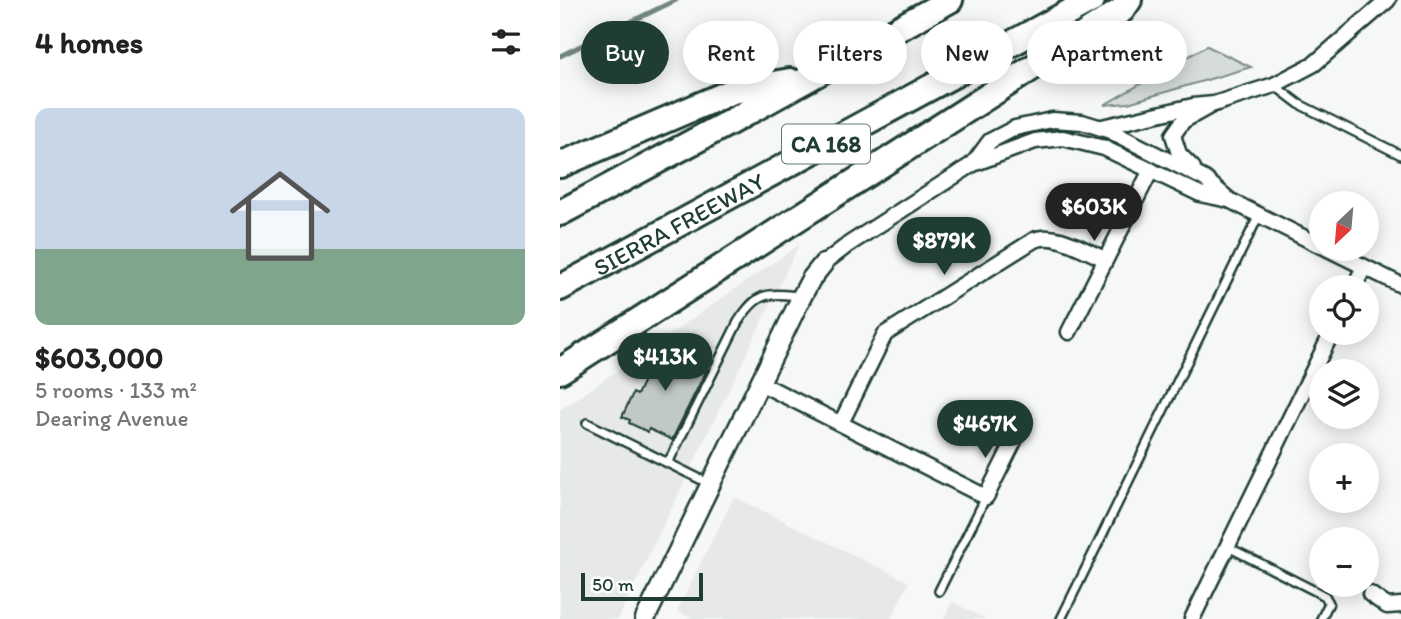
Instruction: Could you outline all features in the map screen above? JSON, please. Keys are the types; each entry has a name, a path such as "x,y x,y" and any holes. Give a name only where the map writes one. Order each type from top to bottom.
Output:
{"highway":[{"name":"CA 168","path":"907,23 950,0"},
{"name":"SIERRA FREEWAY","path":"560,288 1092,0"},
{"path":"560,371 1076,40 1122,10 1129,0"},
{"path":"560,165 733,91 793,80"},
{"name":"CA 168","path":"560,213 796,84"}],"street":[{"path":"1228,200 1178,154 1173,135 1184,121 1214,104 1274,85 1314,64 1390,0 1401,9"},
{"path":"1102,127 1192,106 1214,104"},
{"path":"973,164 990,141 1027,124 1063,120 1102,127 1205,179"},
{"path":"645,619 811,279 823,264 857,239 973,164 1035,141 1063,138 1104,148 1200,194 1228,200 1309,240"},
{"path":"1069,332 1151,170"},
{"path":"841,423 885,334 1034,240 1043,236 1105,259"},
{"path":"1352,261 1401,285"},
{"path":"1360,275 1364,267"},
{"path":"1192,619 1326,345"},
{"path":"760,383 986,497 1015,439"},
{"path":"1374,597 1387,606 1401,605"}],"lane":[{"path":"1274,85 1299,104 1401,155"},
{"path":"1061,619 1259,215"},
{"path":"668,463 746,309 759,296 767,293 802,296"},
{"path":"587,423 710,484"},
{"path":"939,591 986,497"},
{"path":"1228,547 1325,596 1328,603 1321,619"}],"shaded area":[{"path":"1207,46 1251,67 1128,103 1104,105 1141,84 1187,84 1187,57"},
{"path":"799,245 618,619 560,619 560,410"},
{"path":"734,497 909,582 891,619 693,619 677,611"},
{"path":"952,602 986,619 944,619"}],"building":[{"path":"660,346 707,369 672,440 649,429 648,432 622,417 633,393 637,395 650,367 645,365 651,353"}],"waterway":[{"path":"560,56 676,0"}]}
